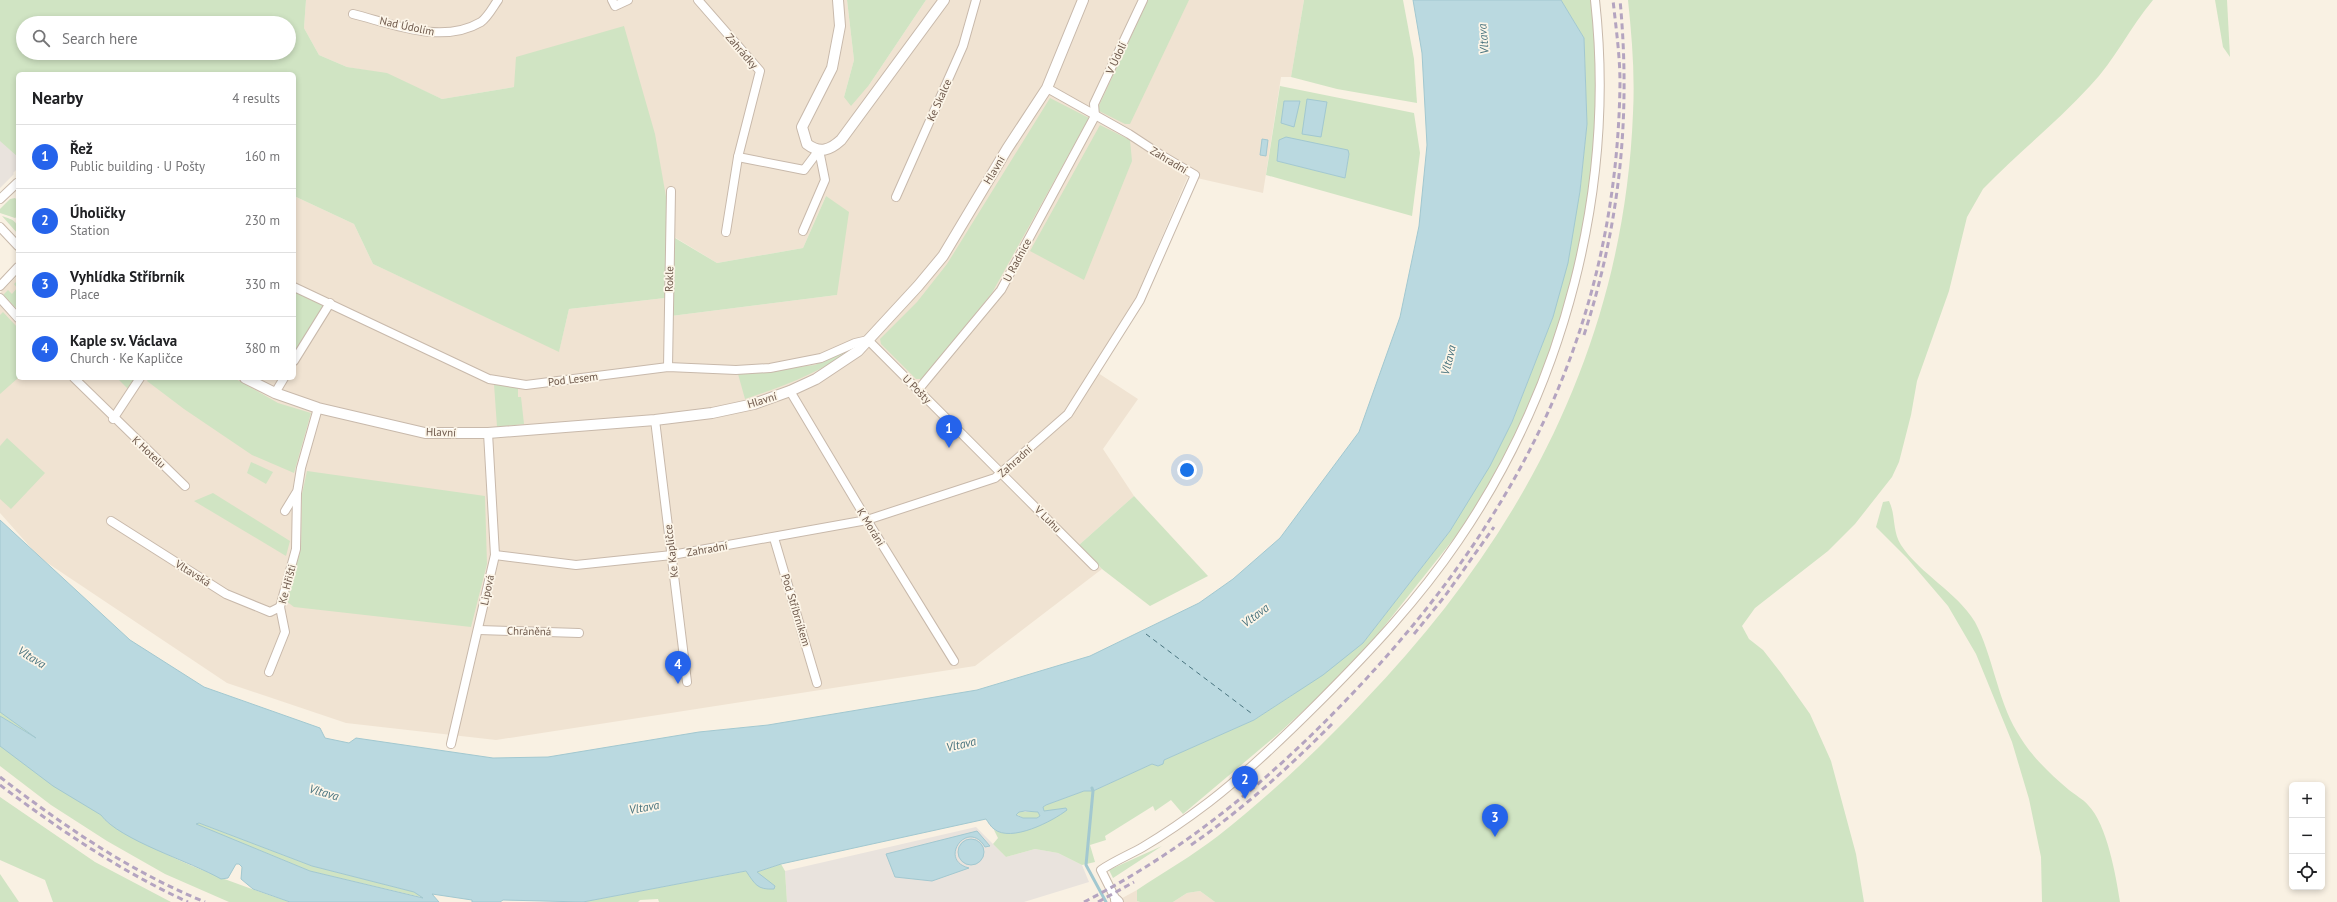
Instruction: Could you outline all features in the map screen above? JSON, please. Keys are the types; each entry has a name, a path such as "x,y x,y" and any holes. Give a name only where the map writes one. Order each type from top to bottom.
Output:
{"street":[{"name":"Nad Údolím","path":"353,14 436,33 467,28 482,21 498,0"},
{"path":"612,0 615,6 628,0"},
{"name":"Zahrádky","path":"698,0 760,71 738,157 726,232"},
{"path":"838,0 840,26 832,68 802,127 807,144 819,150 827,150 841,140 944,0"},
{"name":"Ke Skalce","path":"896,198 962,46 976,0"},
{"name":"Hlavní","path":"249,380 275,393 318,408 425,433 488,433 655,420 712,413 754,404 790,391 816,379 858,351 918,286 943,256 1007,149 1047,88 1083,0"},
{"name":"V Údolí","path":"1095,116 1094,104 1143,0"},
{"path":"1117,901 1101,870 1144,846 1209,802 1285,736 1356,665 1412,601 1457,542 1492,486 1521,430 1542,383 1571,295 1582,252 1592,200 1598,122 1600,76 1595,0"},
{"name":"Zahradní","path":"494,555 576,565 672,555 774,538 866,520 986,482 1001,473 1068,414 1140,300 1195,175 1160,156 1129,134 1047,88"},
{"name":"U Radnice","path":"918,390 1001,290 1095,116"},
{"path":"738,157 804,170 819,150"},
{"path":"803,231 825,180 819,150"},
{"path":"0,199 16,184"},
{"name":"Rokle","path":"668,367 671,191"},
{"path":"0,227 16,244"},
{"path":"0,286 16,269"},
{"name":"Pod Lesem","path":"296,289 330,302 489,379 526,385 668,367 736,370 770,368 821,358 855,343 868,340"},
{"path":"0,298 16,316"},
{"path":"296,358 330,302"},
{"name":"U Pošty","path":"868,340 1001,473"},
{"name":"K Hotelu","path":"76,380 113,419 185,486"},
{"path":"113,419 139,380"},
{"path":"275,393 283,380"},
{"name":"K Moráni","path":"790,391 866,520 954,661"},
{"name":"Ke Hřišti","path":"269,672 285,632 280,607 296,549 297,493 301,468 318,408"},
{"name":"Ke Kapličce","path":"655,420 687,682"},
{"name":"Lipová","path":"451,744 479,630 494,555 488,433"},
{"name":"V Luhu","path":"1001,473 1094,566"},
{"name":"Ke Hřišti","path":"285,511 297,493"},
{"name":"Vltavská","path":"111,521 226,594 270,612 280,607"},
{"name":"Pod Stříbrníkem","path":"774,538 817,682"},
{"name":"Chráněná","path":"479,630 579,633"}],"shaded area":[{"path":"0,0 7,0 18,72 16,72 16,170 0,188"},
{"path":"306,0 847,0 854,60 844,97 869,85 926,0 1304,0 1291,77 1281,77 1263,193 1188,176 1129,314 1095,371 1138,399 1103,449 1134,496 1079,545 1102,569 975,666 496,740 346,723 227,683 40,558 0,513 0,293 16,277 16,380 296,380 296,197 354,224 373,264 559,351 569,309 665,298 514,87 442,99 387,74 347,67 319,55 304,28","holes":["826,196 837,295 671,316 671,235 717,263 803,248"]},
{"path":"976,827 1006,857 1035,849 1058,853 1082,865 1089,882 1024,902 787,902 785,871"},
{"path":"1137,890 1137,901 1140,902 1115,902"},
{"path":"1200,891 1215,902 1173,902 1187,893"}],"green space":[{"path":"0,0 306,0 304,28 319,55 347,67 387,73 442,99 514,87 516,57 624,26 655,134 668,208 665,298 569,309 559,352 373,264 354,224 296,197 296,72 16,72 16,155 0,141"},
{"path":"847,0 926,0 869,85 851,106 844,97 854,60"},
{"path":"1148,0 1189,0 1130,124 1125,124 1097,110"},
{"path":"1304,0 1403,0 1414,59 1417,103 1337,89 1291,77"},
{"path":"1561,0 1591,0 1598,77 1596,142 1580,252 1552,350 1521,427 1471,517 1355,663 1278,734 1183,814 1171,800 1155,811 1153,806 1105,836 1106,840 1090,845 1095,862 1082,865 1058,853 1035,849 1006,857 993,844 998,838 994,830 1004,832 1022,831 1039,825 1064,812 1044,811 1043,807 1046,805 1084,791 1093,791 1152,764 1158,766 1162,764 1164,760 1254,720 1291,696 1363,643 1450,531 1512,422 1553,317 1580,191 1587,124 1584,38"},
{"path":"1628,0 2153,0 2099,76 2064,112 1983,189 1967,217 1949,291 1917,381 1911,415 1899,462 1892,477 1855,524 1828,551 1755,608 1742,626 1749,639 1763,650 1810,714 1831,761 1856,854 1864,902 1215,902 1200,891 1187,893 1173,902 1137,901 1137,890 1218,836 1293,772 1347,719 1421,638 1471,572 1516,504 1554,432 1586,357 1609,279 1625,198 1633,113 1633,56"},
{"path":"2215,0 2227,0 2230,57 2223,47"},
{"path":"1280,86 1414,113 1420,153 1412,216 1266,175","holes":["1279,140 1349,154 1345,178 1277,161"]},
{"path":"1050,98 1089,118 992,293 922,379 916,379 881,344 880,339 917,302 947,264"},
{"path":"1100,125 1130,140 1132,161 1084,280 1030,251"},
{"path":"826,196 849,212 837,295 671,316 670,235 717,263 803,248"},
{"path":"10,199 16,199 15,218 0,213 0,209"},
{"path":"2,216 10,219 16,224 16,232"},
{"path":"16,289 16,308 3,295 8,290 12,294"},
{"path":"296,292 322,303 324,308 296,353"},
{"path":"3,312 16,326 16,380 0,394 0,315"},
{"path":"847,349 853,349 814,372 787,384 745,399 738,374 815,365"},
{"path":"119,380 135,380 129,390"},
{"path":"238,380 278,403 311,413 294,473 252,455 184,409 147,381"},
{"path":"494,384 518,388 518,397 521,397 524,424 497,427"},
{"path":"7,438 45,473 11,509 0,499 0,446"},
{"path":"251,462 273,472 266,484 247,473"},
{"path":"307,471 485,496 487,564 471,627 294,607 286,601 301,547 302,494"},
{"path":"213,493 290,541 286,556 194,501"},
{"path":"1134,496 1208,576 1150,606 1102,569 1079,545"},
{"path":"1889,501 1893,512 1896,534 1901,545 1918,565 1958,601 1975,622 1981,635 2010,719 2022,740 2047,770 2086,803 2095,814 2110,851 2120,902 2042,902 2041,857 2029,799 2012,742 1976,654 1948,606 1907,558 1876,527 1883,502"},
{"path":"0,712 33,734 37,739 0,716"},
{"path":"0,745 101,815 104,819 120,830 190,865 290,902 229,902 165,874 107,841 51,805 0,766"},
{"path":"0,797 95,862 171,902 53,902 45,880 0,860"},
{"path":"1019,812 1038,812 1040,816 1037,818 1023,818 1016,814"},
{"path":"199,823 312,866 414,892 425,898 310,871 195,824"},
{"path":"1162,846 1113,878 1109,870"},
{"path":"781,864 785,871 787,902 659,902 658,899 640,900 638,902 583,902 747,871 752,879 761,887 774,889 757,872"},
{"path":"0,874 19,902 0,902"}],"water":[{"name":"Vltava","path":"1413,0 1561,0 1584,38 1587,124 1580,191 1568,263 1553,317 1512,422 1490,466 1450,531 1363,643 1323,675 1254,720 1164,760 1163,764 1158,766 1152,764 1093,791 1084,791 1046,805 1043,807 1044,811 1066,808 1067,810 1061,815 1042,825 1021,832 1001,833 993,828 986,819 781,864 757,872 775,886 774,889 760,887 746,871 583,902 503,900 500,902 472,902 472,900 432,894 439,902 290,902 253,889 241,879 242,867 239,864 236,864 228,878 221,879 139,842 110,824 101,815 53,786 0,746 0,716 36,738 0,712 0,520 130,640 204,687 320,728 325,738 349,743 356,738 493,758 548,757 699,732 768,725 977,690 1090,656 1199,603 1233,579 1280,538 1359,432 1400,317 1419,226 1427,145 1422,53","holes":["1019,812 1038,812 1040,816 1037,818 1023,818 1016,815","199,823 312,866 414,892 423,898 310,871 196,824"]},
{"path":"1307,99 1327,102 1321,137 1302,134"},
{"path":"1284,101 1300,101 1294,127 1281,123"},
{"path":"1286,137 1348,150 1349,154 1345,178 1277,161 1279,140"},
{"path":"1262,139 1268,140 1266,156 1260,155"},
{"path":"977,831 990,846 985,847 978,839 971,837 964,839 956,850 956,857 960,864 969,868 932,881 895,877 886,854"},
{"path":"971,839 980,843 984,852 980,861 971,865 962,861 958,852 962,843"}],"waterway":[{"path":"1092,788 1093,791 1086,865 1106,902"}],"ferry route":[{"path":"1146,634 1251,713"}],"railway":[{"path":"1084,902 1122,882 1193,835 1226,810 1291,755 1351,695 1410,629 1463,560 1508,489 1547,415 1577,338 1600,257 1614,172 1620,83 1619,52 1613,0"},
{"path":"1584,335 1606,252 1620,169 1624,86 1620,0"},
{"path":"1414,634 1445,596 1494,527"},
{"path":"1191,845 1228,818 1264,788 1299,757 1332,724"},
{"path":"0,777 48,813 124,862 177,890 205,902"},
{"path":"0,785 91,849 138,877 188,902"},
{"path":"1098,902 1134,882"}],"place":[{"name":"Řež","path":"949,448"},
{"name":"Kaple sv. Václava","path":"678,684"},
{"name":"Úholičky","path":"1245,799"},
{"name":"Vyhlídka Stříbrník","path":"1495,837"}]}
